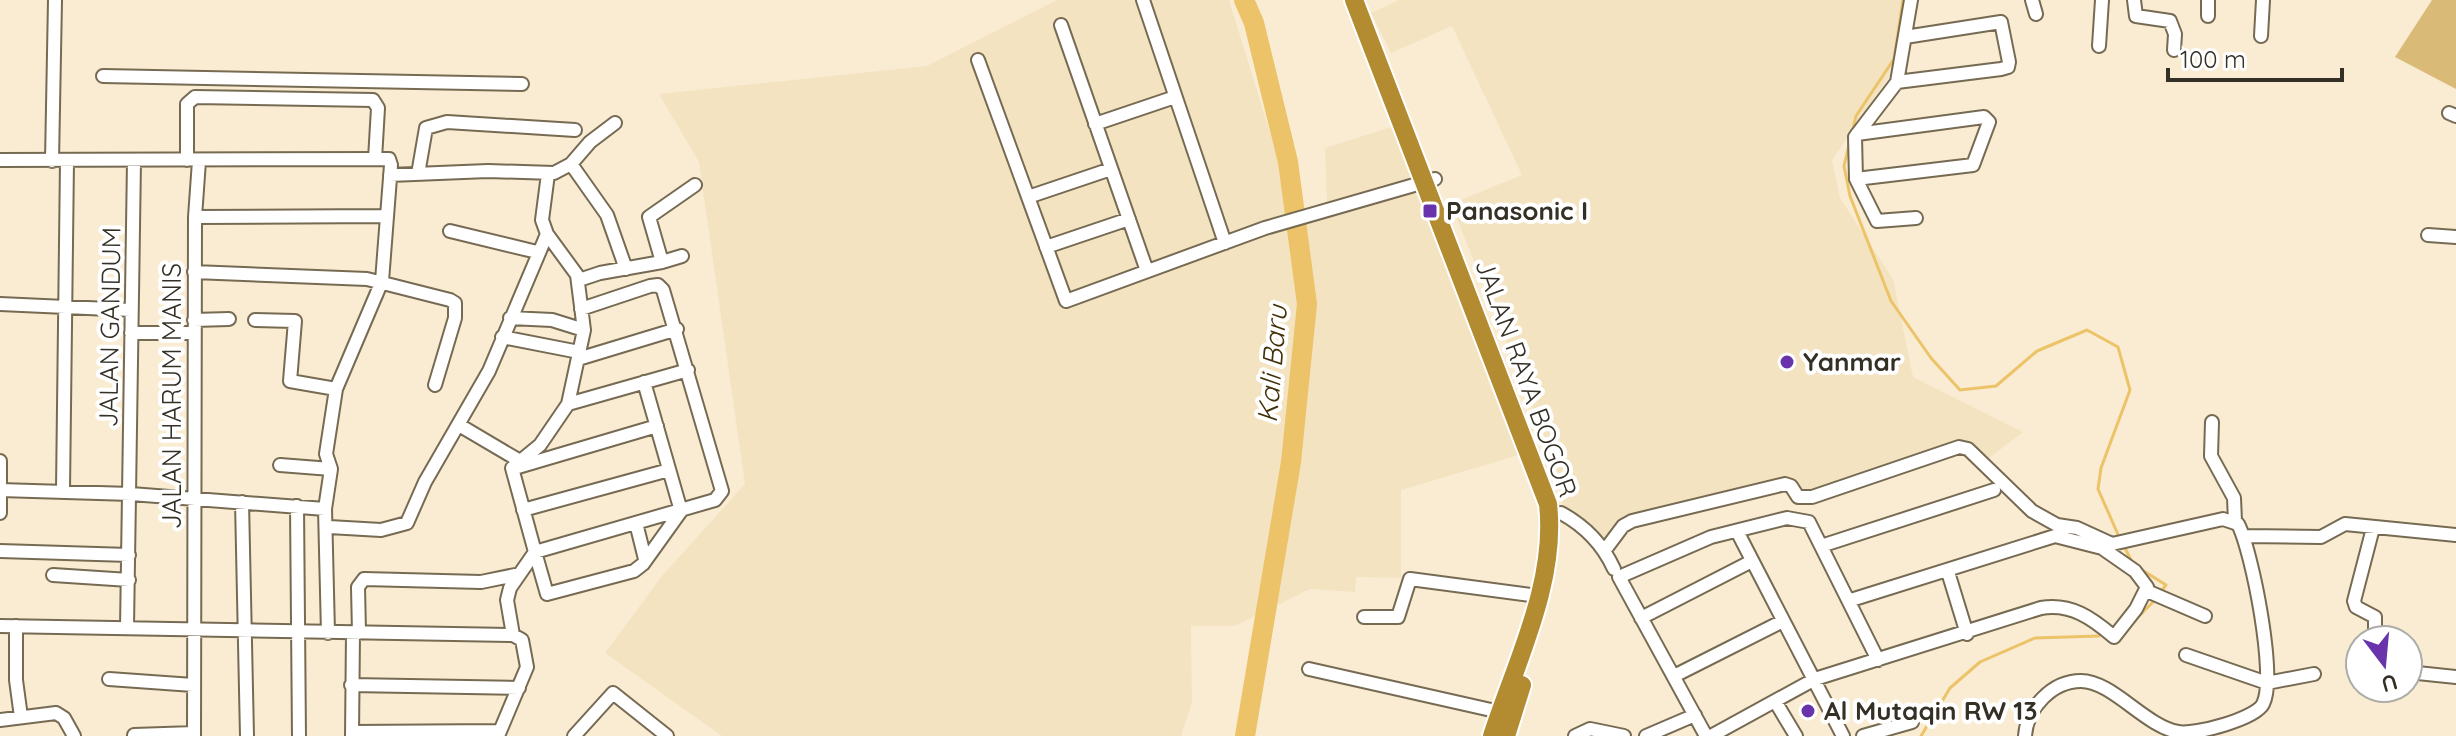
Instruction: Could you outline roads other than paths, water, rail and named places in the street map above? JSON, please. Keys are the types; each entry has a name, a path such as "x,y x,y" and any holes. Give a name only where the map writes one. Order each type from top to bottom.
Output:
{"highway":[{"name":"JALAN RAYA BOGOR","path":"1354,0 1375,38 1535,432 1561,513 1558,565 1506,736"},
{"name":"JALAN RAYA BOGOR","path":"1366,0 1375,38"},
{"name":"JALAN RAYA BOGOR","path":"1431,181 1548,504 1549,552 1538,596 1492,736"}],"street":[{"path":"52,161 55,0"},
{"path":"1143,0 1225,243"},
{"path":"1911,0 1897,82 1857,134 1854,152 1856,179 1878,222 1916,218"},
{"path":"2032,0 2036,14"},
{"path":"2099,46 2102,0"},
{"path":"2134,0 2136,16 2170,21 2175,34 2174,50"},
{"path":"2208,0 2208,16"},
{"path":"2261,36 2263,0"},
{"path":"1897,82 2001,69 2008,67 2009,62 2001,22 1905,37"},
{"path":"1061,25 1147,271"},
{"path":"978,60 1066,301 1265,228 1431,181"},
{"path":"103,76 522,84"},
{"name":"JALAN HARUM MANIS","path":"194,734 195,217 187,104 195,97 373,100 378,108 375,159"},
{"path":"1095,124 1175,97"},
{"path":"1856,179 1973,165 1989,122 1984,117 1960,119 1857,134"},
{"path":"418,174 423,136 426,128 433,125 447,122 575,130"},
{"path":"390,175 523,171 548,174 571,164 590,142 615,123"},
{"path":"0,160 389,159 382,281 336,389 326,446 331,469 325,509 329,527 328,633"},
{"path":"63,490 67,161"},
{"name":"JALAN GANDUM","path":"127,628 134,161"},
{"path":"571,164 607,215 626,269"},
{"path":"1028,197 1111,169"},
{"path":"516,465 540,445 568,404 584,330 579,280 547,234 542,211 548,174"},
{"path":"662,262 649,217 695,185"},
{"path":"195,217 387,216"},
{"path":"1046,247 1129,219"},
{"path":"450,231 537,252"},
{"path":"329,527 381,530 407,523 425,482 489,371 547,234"},
{"path":"2428,235 2456,237"},
{"path":"579,280 682,256"},
{"path":"194,272 382,281 455,303 455,318 435,385"},
{"path":"0,626 247,633 356,633 513,635 522,640 527,667 499,733 352,734 351,685 356,633 359,582 364,579 481,582 515,575 530,562 535,552 715,500 722,491 677,329 666,296 658,285 581,309"},
{"path":"0,304 131,310"},
{"path":"510,318 552,320 584,330"},
{"path":"131,333 229,319"},
{"path":"255,320 295,321 290,381 336,389"},
{"path":"502,337 578,356 677,329"},
{"path":"568,404 688,370"},
{"path":"644,382 681,511"},
{"path":"2025,736 2031,714 2048,693 2083,681 2103,689 2161,731 2190,732 2257,713 2263,704 2267,683 2262,617 2243,536 2235,521 2234,498 2211,457 2212,422"},
{"path":"459,425 516,465 523,510 545,591 551,595 622,576 643,564 681,511"},
{"path":"516,465 657,426"},
{"path":"1605,550 1623,526 1632,521 1785,484 1791,486 1798,497 1812,497 1959,447 1968,449 2056,531 2102,548 2143,578 2151,593 2205,616"},
{"path":"0,461 0,513"},
{"path":"280,465 331,469"},
{"path":"523,510 669,470"},
{"path":"0,490 63,490 325,509"},
{"path":"1821,546 1994,490"},
{"path":"242,502 247,736"},
{"path":"297,506 299,736"},
{"path":"1561,513 1574,520 1605,550 1709,736 1815,679 2054,606 2077,611 2114,637 2151,593"},
{"path":"1616,573 1696,541 1738,533 1787,518 1802,518 1809,522 1851,600 1878,660"},
{"path":"1851,600 1948,572 2056,531 2077,528 2124,543 2223,519 2235,521"},
{"path":"636,523 645,559"},
{"path":"2243,536 2321,537 2345,524 2456,535"},
{"path":"2373,528 2354,601 2356,607 2375,617 2375,624"},
{"path":"1738,533 1843,736"},
{"path":"0,551 129,555"},
{"path":"1641,618 1752,561"},
{"path":"1948,572 1967,634"},
{"path":"53,575 129,580"},
{"path":"513,635 507,600 515,575"},
{"path":"1364,617 1398,617 1410,579 1538,596"},
{"path":"1674,676 1783,621"},
{"path":"16,626 16,680 21,717"},
{"path":"2186,655 2267,683 2314,674"},
{"path":"1309,669 1500,712"},
{"path":"2424,674 2456,677"},
{"path":"109,679 193,685"},
{"path":"351,685 519,688"},
{"path":"574,736 613,693 667,736"},
{"path":"1775,701 1796,736"},
{"path":"0,720 61,714 74,736"},
{"path":"1646,736 1695,715"},
{"path":"1863,736 1912,722"},
{"path":"1575,736 1590,729 1624,736"},
{"path":"134,735 194,734"}],"waterway":[{"name":"Kali Baru","path":"1244,0 1254,23 1288,162 1307,304 1291,462 1245,736"},
{"path":"1903,0 1894,59 1856,116 1844,166 1850,196 1891,301 1931,358 1960,390 1996,386 2037,351 2087,330 2118,347 2130,390 2101,468 2098,489 2120,539"},
{"path":"2124,546 2133,564"},
{"path":"2139,568 2166,585 2160,593"},
{"path":"2134,621 2156,599"},
{"path":"1921,736 1950,688 1980,662 2035,638 2099,636"}],"place":[{"name":"Panasonic I","path":"1430,211"},
{"name":"Yanmar","path":"1787,362"},
{"name":"Al Mutaqin RW 13","path":"1808,711"}]}
